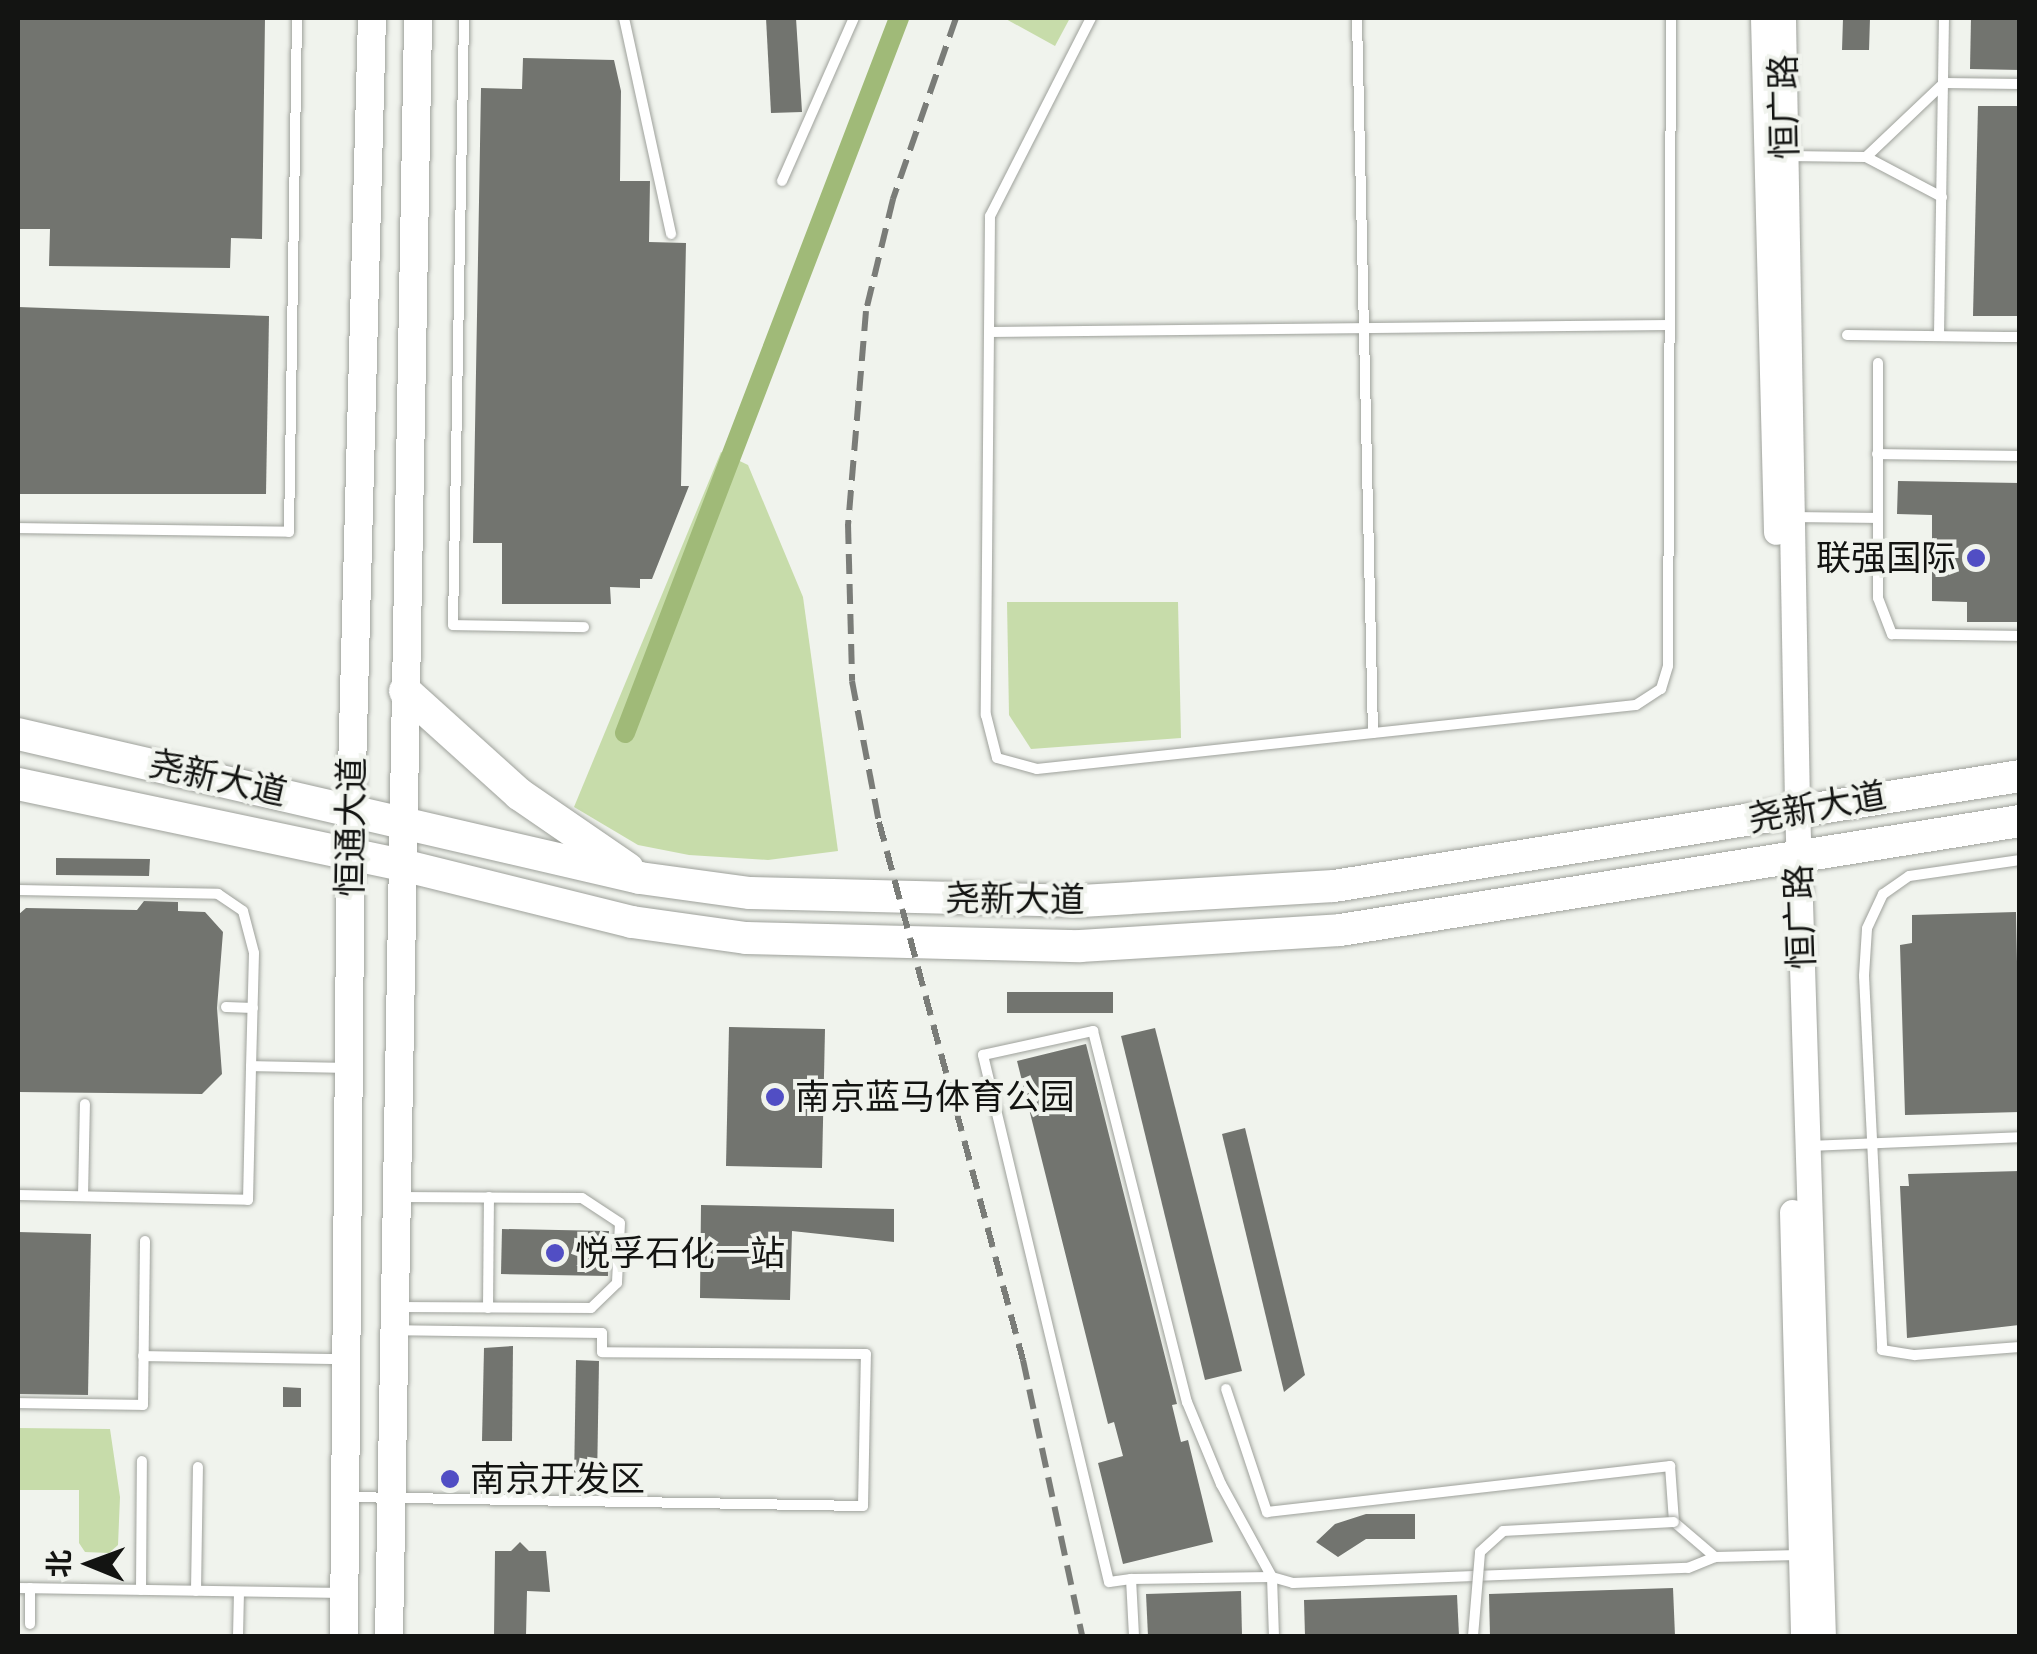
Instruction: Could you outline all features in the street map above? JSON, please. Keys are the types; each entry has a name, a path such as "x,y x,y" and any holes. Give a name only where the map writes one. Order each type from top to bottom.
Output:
{"main road":[{"name":"恒通大道","path":"344,1636 350,854 372,18"},
{"name":"恒通大道","path":"389,1636 418,18"},
{"path":"405,691 519,794 640,878"},
{"name":"尧新大道","path":"18,734 403,819 640,878 750,893 1179,899 1354,883 2020,776"},
{"name":"尧新大道","path":"18,784 402,865 529,901 746,938 1080,946 1340,930 2020,821"}],"street":[{"name":"恒广路","path":"1763,18 1810,1555 1823,1636"},
{"name":"恒广路","path":"1783,18 1792,517 1790,810"},
{"name":"恒广路","path":"1791,857 1808,1146 1810,1555 1802,1636"}],"lane":[{"path":"18,528 288,532 296,18"},
{"path":"464,18 453,625 584,628"},
{"path":"624,18 672,234"},
{"path":"782,182 854,18"},
{"path":"1091,18 990,216 986,715 997,758 1037,769 1636,704 1662,689 1668,666 1671,18"},
{"path":"1357,18 1373,733"},
{"path":"1939,335 1944,18"},
{"path":"1866,156 1944,83 2020,84"},
{"path":"1785,156 1866,156 1942,198"},
{"path":"989,332 1670,325"},
{"path":"1847,335 2020,337"},
{"path":"1878,363 1878,598 1892,634 2020,636"},
{"path":"1877,454 2020,456"},
{"path":"1792,517 1878,518"},
{"path":"2020,860 1908,876 1883,894 1867,929 1864,976 1876,1143 1882,1350 1914,1355 2020,1346"},
{"path":"18,890 218,894 243,910 254,953 248,1200 18,1195"},
{"path":"226,1008 253,1008"},
{"path":"1274,1636 1272,1577 1221,1484 1187,1402 1093,1030 983,1055 1108,1582 1272,1577 1293,1583 1688,1568 1715,1557 1810,1555"},
{"path":"251,1066 349,1068"},
{"path":"83,1196 85,1104"},
{"path":"1808,1146 2020,1137"},
{"path":"393,1318 488,1308 591,1308 617,1284 620,1223 582,1198 396,1197"},
{"path":"488,1308 489,1198"},
{"path":"18,1403 143,1405 145,1241"},
{"path":"346,1496 863,1506 866,1354 602,1352 602,1333 393,1318"},
{"path":"143,1356 348,1359"},
{"path":"1226,1389 1267,1512 1670,1466 1674,1522"},
{"path":"141,1590 142,1461"},
{"path":"196,1591 198,1467"},
{"path":"1473,1636 1480,1552 1503,1531 1674,1522 1715,1557"},
{"path":"1131,1580 1134,1636"},
{"path":"18,1588 345,1593"},
{"path":"30,1588 30,1624"},
{"path":"238,1636 239,1592"}],"green space":[{"path":"1004,18 1070,18 1055,46"},
{"path":"721,452 748,465 803,597 838,851 768,860 689,855 638,845 574,807"},
{"path":"1007,602 1178,602 1181,738 1031,749 1009,715"},
{"path":"18,1428 110,1429 120,1497 118,1545 109,1553 85,1552 79,1543 79,1490 18,1490"}],"building":[{"path":"18,18 265,18 262,239 231,238 230,268 49,266 50,229 18,229"},
{"path":"766,18 796,18 802,112 771,113"},
{"path":"1843,18 1870,18 1869,50 1842,50"},
{"path":"1971,18 2020,18 2020,70 1970,69"},
{"path":"523,58 614,60 621,91 620,181 650,181 649,242 686,243 681,486 689,486 652,579 640,579 640,588 610,587 611,604 502,604 502,543 473,543 481,88 522,89"},
{"path":"1978,106 2020,106 2020,316 1973,316"},
{"path":"18,307 269,316 266,494 18,494"},
{"name":"联强国际","path":"1898,481 2020,483 2020,622 1967,622 1967,602 1932,601 1932,515 1897,514"},
{"path":"56,858 150,859 149,876 56,875"},
{"path":"144,901 178,902 178,911 205,912 223,932 217,1008 222,1074 202,1094 18,1092 18,915 26,908 137,910"},
{"path":"2016,912 2020,1112 1905,1115 1900,945 1912,943 1912,915"},
{"path":"1007,992 1113,992 1113,1013 1007,1013"},
{"name":"南京蓝马体育公园","path":"729,1027 825,1029 822,1168 726,1166"},
{"path":"1155,1028 1242,1371 1205,1380 1121,1036"},
{"path":"1086,1044 1177,1404 1172,1405 1181,1442 1188,1440 1213,1542 1123,1564 1098,1463 1123,1456 1114,1422 1108,1424 1017,1061"},
{"path":"1245,1128 1305,1375 1284,1392 1222,1134"},
{"path":"2020,1171 2019,1325 1907,1338 1900,1186 1909,1186 1908,1174"},
{"path":"701,1205 894,1209 894,1242 792,1231 790,1300 700,1298"},
{"name":"悦孚石化一站","path":"502,1229 609,1231 608,1276 501,1274"},
{"path":"18,1232 91,1234 88,1395 18,1394"},
{"path":"513,1346 512,1441 482,1441 484,1348"},
{"path":"576,1360 599,1361 597,1482 574,1482"},
{"path":"283,1387 301,1388 301,1407 283,1407"},
{"path":"1366,1514 1415,1514 1415,1539 1366,1539 1338,1557 1316,1542 1335,1524"},
{"path":"520,1542 529,1551 546,1551 550,1592 527,1591 526,1636 494,1636 495,1551 511,1551"},
{"path":"1673,1588 1675,1636 1490,1636 1489,1594"},
{"path":"1241,1591 1242,1636 1148,1636 1146,1594"},
{"path":"1457,1595 1459,1636 1305,1636 1304,1600"}],"waterway":[{"path":"625,733 899,18"}],"railway":[{"path":"956,18 893,199 866,311 848,524 852,681 879,822 1023,1360 1082,1636"}],"place":[{"name":"联强国际","path":"1976,558"},
{"name":"南京蓝马体育公园","path":"775,1097"},
{"name":"悦孚石化一站","path":"555,1253"},
{"name":"南京开发区","path":"450,1479"}]}
